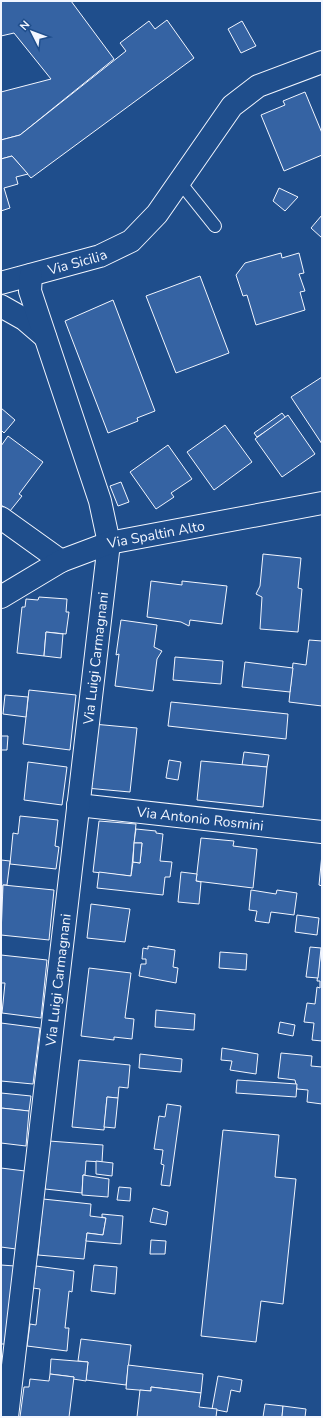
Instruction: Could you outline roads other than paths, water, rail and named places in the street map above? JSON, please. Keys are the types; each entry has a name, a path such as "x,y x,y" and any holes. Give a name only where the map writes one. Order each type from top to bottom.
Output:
{"street":[{"name":"Via Sicilia","path":"109,543 100,501 30,291 31,275 100,256 131,241 157,214 218,124 232,106 258,86 322,62"},
{"path":"1,283 31,275"},
{"path":"1,306 24,319 45,337"},
{"name":"Via Spaltin Alto","path":"1,597 61,561 109,543 322,503"},
{"path":"1,518 61,561"},
{"name":"Via Luigi Carmagnani","path":"7,1417 109,543"},
{"name":"Via Antonio Rosmini","path":"78,806 322,832"}],"lane":[{"path":"179,181 215,226"}]}
